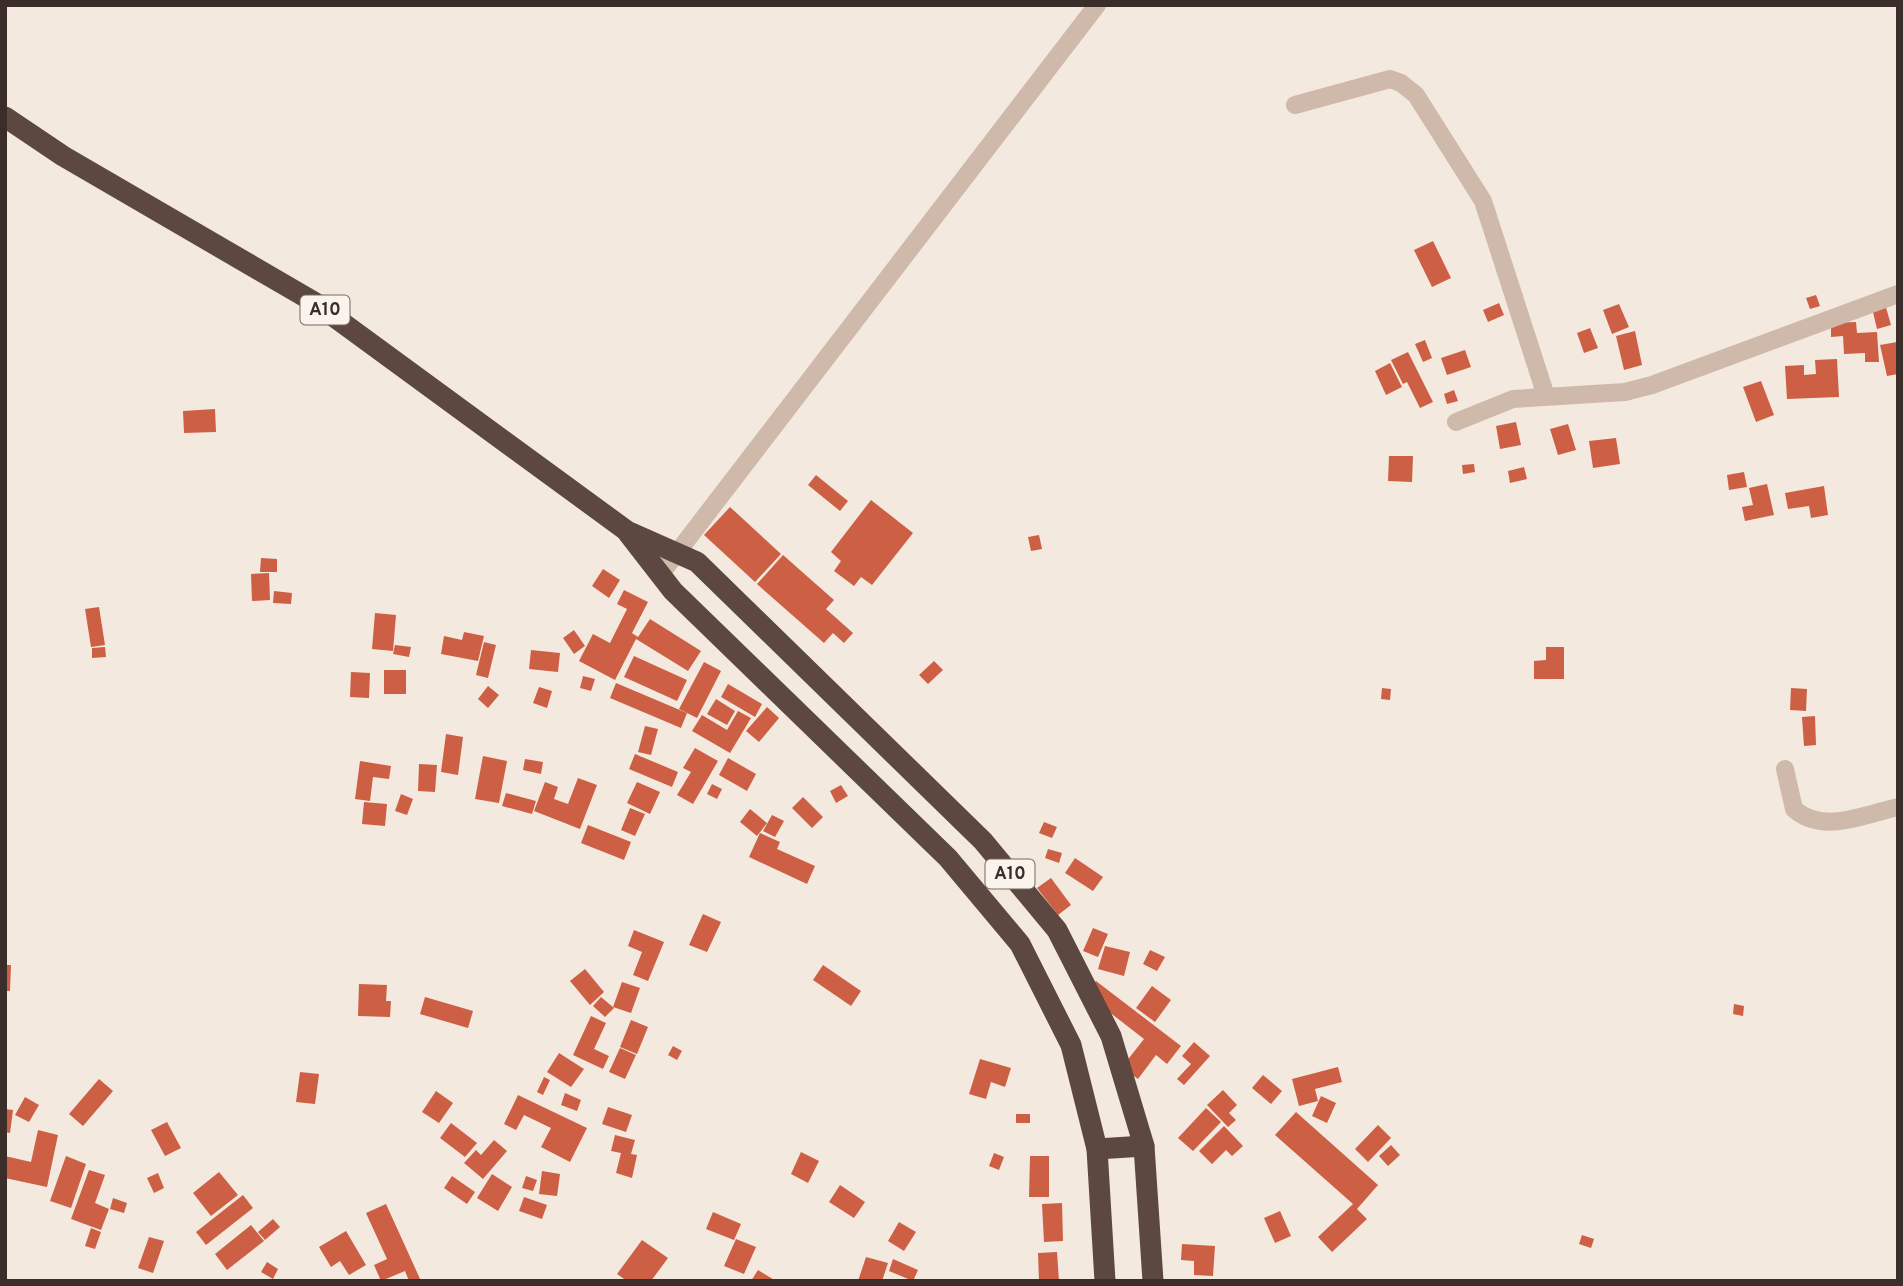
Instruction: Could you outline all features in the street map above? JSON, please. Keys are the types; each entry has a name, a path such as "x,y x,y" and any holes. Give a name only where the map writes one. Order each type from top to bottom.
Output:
{"highway":[{"name":"A10","path":"5,117 63,156 314,302 627,531 697,562 983,841 1057,930 1111,1036 1144,1146 1153,1281"},
{"name":"A10","path":"627,531 673,591 948,858 1020,944 1071,1045 1097,1149 1105,1281"},
{"path":"1097,1149 1144,1146"}],"street":[{"path":"660,575 1068,39 1097,5"},
{"path":"1295,105 1390,79 1401,83 1416,95 1483,201 1546,396"},
{"path":"1456,422 1513,399 1625,392 1651,385 1898,294"},
{"path":"1785,769 1794,809 1813,820 1856,820 1898,807"}],"building":[{"path":"1433,241 1451,278 1432,287 1414,250"},
{"path":"1816,295 1820,306 1810,309 1806,298"},
{"path":"1499,303 1504,315 1488,322 1483,310"},
{"path":"1619,304 1629,327 1612,334 1603,310"},
{"path":"1885,304 1891,325 1877,329 1872,308"},
{"path":"1856,322 1857,333 1877,332 1879,362 1865,362 1865,353 1844,354 1843,336 1831,337 1831,323"},
{"path":"1590,328 1598,348 1584,353 1577,333"},
{"path":"1635,331 1642,365 1624,370 1616,336"},
{"path":"1425,340 1432,358 1423,362 1415,344"},
{"path":"1897,342 1898,374 1887,376 1880,345"},
{"path":"1465,350 1471,367 1447,375 1441,358"},
{"path":"1408,352 1433,402 1420,408 1407,382 1403,384 1391,360"},
{"path":"1837,359 1839,397 1787,399 1785,366 1804,365 1804,375 1816,374 1815,360"},
{"path":"1390,363 1402,387 1386,395 1375,371"},
{"path":"1761,381 1774,415 1756,422 1743,387"},
{"path":"1454,390 1458,401 1447,404 1444,394"},
{"path":"215,409 216,432 184,433 183,411"},
{"path":"1516,422 1521,445 1500,449 1496,426"},
{"path":"1568,424 1576,450 1558,455 1550,429"},
{"path":"1616,438 1620,464 1593,468 1589,441"},
{"path":"1389,456 1413,456 1412,482 1388,481"},
{"path":"1474,464 1475,472 1463,474 1462,465"},
{"path":"1524,467 1527,479 1510,483 1508,471"},
{"path":"1744,472 1747,487 1729,490 1727,475"},
{"path":"816,475 848,501 840,511 808,485"},
{"path":"1767,484 1774,515 1745,521 1742,507 1753,505 1749,488"},
{"path":"1824,486 1828,515 1811,518 1809,506 1788,509 1785,493"},
{"path":"871,500 913,533 872,585 861,577 854,586 834,571 841,561 831,552"},
{"path":"730,507 781,554 755,582 704,535"},
{"path":"1039,535 1042,549 1031,551 1028,537"},
{"path":"783,555 834,600 826,609 853,633 844,643 833,633 824,643 757,584"},
{"path":"261,558 277,559 277,572 260,572"},
{"path":"603,569 620,580 609,598 592,586"},
{"path":"269,573 270,600 252,601 251,574"},
{"path":"624,590 648,602 632,633 638,637 650,619 701,651 688,671 636,639 615,680 579,661 593,634 610,643 627,609 617,604"},
{"path":"274,591 292,593 291,604 273,603"},
{"path":"99,607 105,645 91,647 85,609"},
{"path":"375,613 396,615 393,651 372,649"},
{"path":"574,630 585,646 574,654 563,638"},
{"path":"464,632 484,636 478,661 441,654 444,636 462,640"},
{"path":"484,642 496,645 488,678 476,675"},
{"path":"395,645 411,647 409,657 393,654"},
{"path":"105,647 106,657 92,658 92,648"},
{"path":"1546,647 1564,647 1564,679 1534,679 1534,661 1546,660"},
{"path":"531,650 560,653 558,672 529,669"},
{"path":"634,656 687,680 677,701 624,677"},
{"path":"934,661 943,670 928,684 919,675"},
{"path":"704,662 721,671 697,718 679,709"},
{"path":"384,670 406,670 406,694 384,694"},
{"path":"351,672 370,673 369,698 350,697"},
{"path":"583,676 595,679 591,691 580,688"},
{"path":"616,683 687,713 681,728 610,698"},
{"path":"728,684 762,704 755,717 721,697"},
{"path":"488,686 499,695 488,708 478,699"},
{"path":"539,687 552,691 547,708 533,703"},
{"path":"1382,688 1391,689 1390,700 1381,699"},
{"path":"1791,688 1807,689 1806,711 1790,710"},
{"path":"716,699 735,711 727,725 707,714"},
{"path":"767,707 779,718 759,742 746,731"},
{"path":"738,711 751,718 730,753 692,731 702,715 727,730"},
{"path":"1815,716 1816,745 1804,746 1802,717"},
{"path":"645,726 658,729 651,755 638,752"},
{"path":"446,734 463,737 458,775 441,772"},
{"path":"695,748 718,761 693,804 677,795 691,772 683,768"},
{"path":"635,754 678,772 672,787 629,769"},
{"path":"483,756 507,761 499,803 475,799"},
{"path":"728,758 756,774 747,791 719,775"},
{"path":"525,759 543,762 541,774 523,770"},
{"path":"360,761 391,766 389,779 373,777 370,801 355,799"},
{"path":"419,764 437,765 435,792 418,791"},
{"path":"578,778 597,785 580,829 534,811 545,782 558,787 554,799 568,804"},
{"path":"637,782 660,792 650,814 627,803"},
{"path":"712,784 722,789 717,799 707,794"},
{"path":"841,785 848,796 836,803 830,791"},
{"path":"506,793 536,801 532,814 502,806"},
{"path":"401,794 413,799 407,815 395,811"},
{"path":"803,797 823,817 812,828 792,808"},
{"path":"364,802 387,804 385,826 362,824"},
{"path":"630,808 645,814 635,836 621,830"},
{"path":"750,809 767,823 757,836 740,822"},
{"path":"772,815 784,821 775,837 763,831"},
{"path":"1044,822 1057,827 1052,838 1039,833"},
{"path":"588,825 631,842 624,860 581,843"},
{"path":"760,833 780,842 777,849 815,866 807,884 749,857"},
{"path":"1048,849 1062,853 1059,863 1045,858"},
{"path":"1075,858 1103,877 1093,891 1065,873"},
{"path":"1051,878 1071,905 1058,915 1037,888"},
{"path":"703,914 721,922 707,952 689,945"},
{"path":"1093,928 1108,934 1098,957 1083,951"},
{"path":"634,930 664,942 648,981 633,975 642,952 628,946"},
{"path":"1105,946 1130,952 1124,976 1098,969"},
{"path":"1150,950 1165,957 1157,971 1143,964"},
{"path":"5,965 11,965 10,991 5,991"},
{"path":"823,965 861,991 851,1006 813,980"},
{"path":"585,969 604,992 590,1005 570,981"},
{"path":"1096,981 1181,1046 1167,1064 1156,1055 1138,1079 1122,1067 1144,1039 1086,994"},
{"path":"622,982 640,988 631,1013 613,1007"},
{"path":"359,984 387,985 386,1001 391,1001 390,1017 358,1016"},
{"path":"1152,986 1171,1000 1155,1022 1136,1008"},
{"path":"425,997 473,1011 468,1028 420,1014"},
{"path":"601,997 614,1008 605,1017 593,1006"},
{"path":"1734,1004 1744,1006 1743,1016 1733,1014"},
{"path":"591,1016 606,1023 594,1049 609,1056 603,1069 573,1055"},
{"path":"631,1020 648,1027 637,1054 620,1047"},
{"path":"1194,1042 1210,1056 1184,1085 1177,1079 1191,1064 1182,1056"},
{"path":"673,1046 682,1051 677,1060 668,1055"},
{"path":"620,1048 636,1055 625,1079 609,1072"},
{"path":"559,1053 584,1069 571,1087 547,1072"},
{"path":"980,1059 1011,1068 1005,1087 991,1082 986,1099 969,1094"},
{"path":"1338,1067 1342,1082 1315,1089 1318,1101 1299,1106 1292,1079"},
{"path":"300,1072 319,1074 315,1104 296,1102"},
{"path":"1263,1075 1282,1091 1271,1104 1252,1088"},
{"path":"544,1077 550,1080 543,1095 537,1092"},
{"path":"99,1079 113,1091 83,1126 69,1114"},
{"path":"1223,1090 1237,1105 1229,1113 1236,1120 1228,1127 1207,1105"},
{"path":"436,1091 453,1103 439,1123 422,1112"},
{"path":"565,1093 581,1100 577,1111 561,1105"},
{"path":"518,1095 587,1128 570,1162 541,1147 551,1128 524,1115 516,1130 504,1124"},
{"path":"1321,1096 1336,1103 1327,1123 1312,1116"},
{"path":"25,1097 39,1105 29,1122 15,1115"},
{"path":"608,1107 632,1115 626,1132 602,1124"},
{"path":"1206,1108 1221,1122 1193,1151 1178,1138"},
{"path":"5,1109 13,1110 10,1133 5,1132"},
{"path":"1296,1112 1378,1185 1357,1209 1367,1219 1332,1252 1318,1237 1353,1204 1275,1135"},
{"path":"1016,1114 1030,1114 1030,1123 1016,1123"},
{"path":"167,1122 181,1148 165,1156 151,1130"},
{"path":"451,1123 477,1143 465,1157 440,1138"},
{"path":"1378,1125 1391,1138 1368,1162 1355,1149"},
{"path":"1224,1126 1243,1146 1232,1156 1226,1150 1212,1164 1199,1151"},
{"path":"38,1130 58,1135 47,1187 5,1178 5,1156 31,1162"},
{"path":"615,1135 635,1140 631,1154 637,1155 632,1178 616,1173 621,1153 611,1151"},
{"path":"494,1140 507,1151 483,1179 464,1163 476,1150 481,1155"},
{"path":"1391,1145 1400,1155 1388,1166 1379,1156"},
{"path":"801,1152 819,1161 808,1183 791,1174"},
{"path":"994,1153 1004,1157 999,1170 989,1166"},
{"path":"66,1156 86,1164 71,1208 50,1201"},
{"path":"1030,1156 1049,1156 1049,1197 1029,1197"},
{"path":"89,1170 105,1175 95,1203 109,1209 101,1230 71,1219"},
{"path":"542,1171 560,1174 557,1196 539,1194"},
{"path":"219,1172 238,1195 211,1216 193,1193"},
{"path":"158,1173 164,1188 154,1193 147,1178"},
{"path":"492,1174 512,1187 498,1211 477,1198"},
{"path":"452,1176 475,1192 467,1204 444,1188"},
{"path":"526,1176 537,1180 533,1191 522,1188"},
{"path":"840,1185 865,1202 854,1218 829,1202"},
{"path":"243,1195 253,1208 206,1245 196,1232"},
{"path":"524,1197 547,1205 542,1219 519,1211"},
{"path":"113,1198 127,1203 124,1213 110,1209"},
{"path":"1062,1203 1063,1241 1044,1242 1042,1204"},
{"path":"386,1204 421,1281 409,1281 405,1271 381,1281 374,1265 387,1259 366,1213"},
{"path":"1280,1211 1291,1236 1275,1243 1264,1218"},
{"path":"713,1212 741,1224 734,1240 706,1229"},
{"path":"273,1219 280,1227 265,1240 258,1232"},
{"path":"899,1222 916,1232 904,1251 888,1241"},
{"path":"251,1225 264,1241 227,1270 215,1254"},
{"path":"91,1228 101,1232 95,1249 85,1246"},
{"path":"346,1231 366,1265 349,1275 340,1261 331,1267 319,1247"},
{"path":"1582,1235 1594,1239 1591,1248 1579,1244"},
{"path":"149,1237 164,1241 153,1273 138,1268"},
{"path":"736,1239 756,1247 744,1274 724,1266"},
{"path":"642,1240 668,1258 651,1281 627,1281 617,1274"},
{"path":"1182,1244 1215,1246 1213,1276 1194,1275 1194,1261 1181,1260"},
{"path":"1057,1252 1059,1281 1039,1281 1038,1253"},
{"path":"866,1257 888,1263 882,1281 858,1281"},
{"path":"893,1259 918,1270 913,1281 889,1271"},
{"path":"267,1262 278,1269 273,1279 261,1272"},
{"path":"758,1270 776,1281 751,1281"}]}
